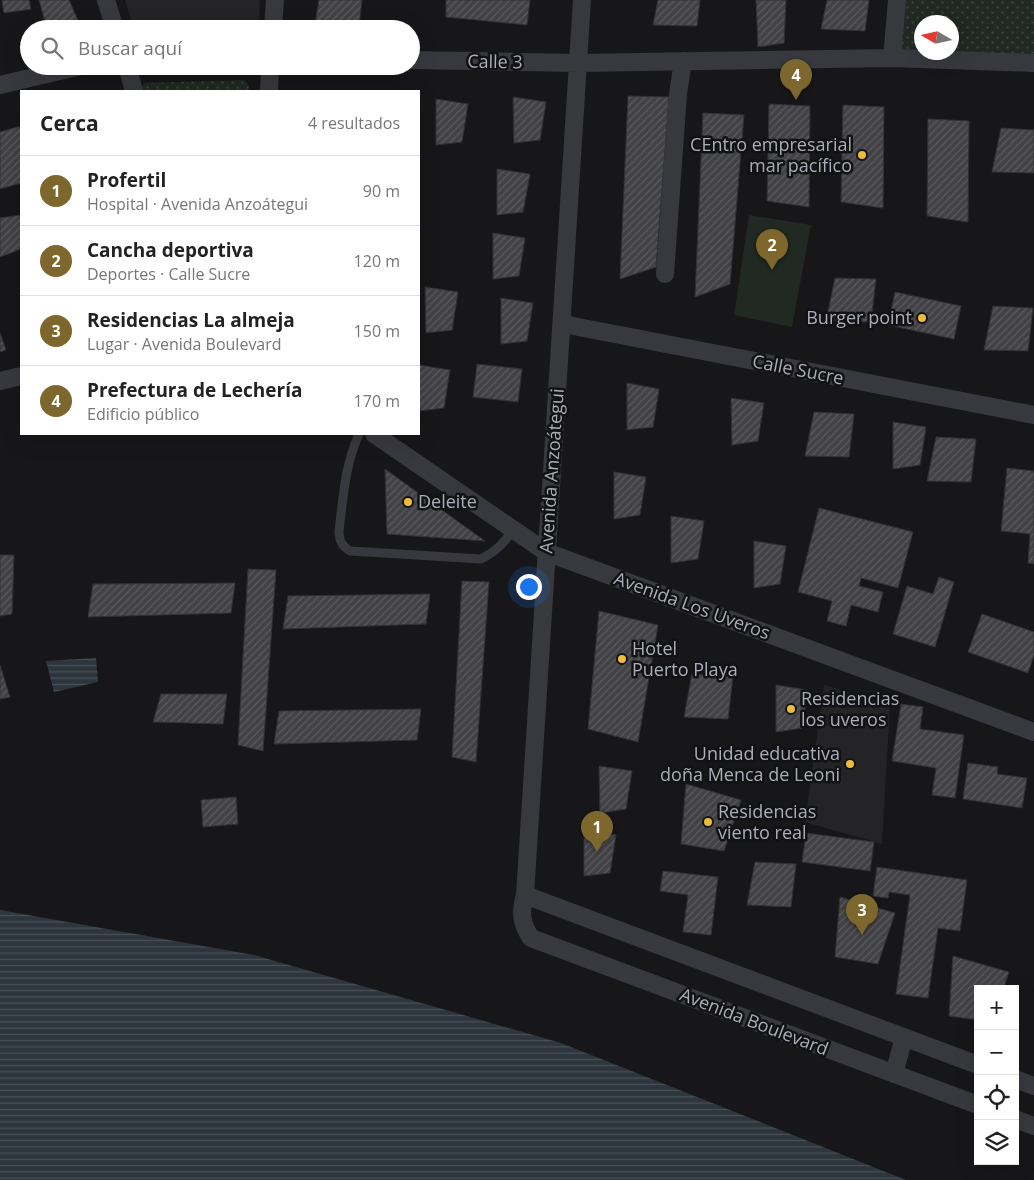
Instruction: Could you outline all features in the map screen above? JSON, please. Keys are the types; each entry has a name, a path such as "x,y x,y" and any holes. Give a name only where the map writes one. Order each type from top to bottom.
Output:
{"street":[{"path":"106,0 113,20"},
{"path":"274,20 275,0"},
{"name":"Avenida Anzoátegui","path":"531,938 524,928 521,909 525,895 546,552 563,324 582,0"},
{"path":"892,58 897,0"},
{"name":"Calle 3","path":"420,60 579,63 892,58 1034,64"},
{"path":"664,274 682,61"},
{"path":"0,86 45,75"},
{"path":"130,75 134,90"},
{"path":"269,90 270,75"},
{"name":"Calle Sucre","path":"563,324 1034,415"},
{"path":"0,381 20,376"},
{"name":"Avenida Los Uveros","path":"375,435 546,552 1034,732"},
{"path":"525,895 974,1063"},
{"name":"Avenida Boulevard","path":"531,938 974,1104"},
{"path":"894,1074 904,1037"},
{"path":"1019,1080 1034,1086"},
{"path":"1018,1120 1034,1126"}],"lane":[{"path":"359,435 351,451 347,470 339,531 342,545 350,551 481,558 498,549 507,540 513,529"}],"shaded area":[{"path":"125,0 260,0 259,20 131,20"},
{"path":"897,0 1034,0 1034,63 949,60 959,60 959,15 914,15 914,59 892,58"},
{"path":"245,80 249,90 140,90 144,83"},
{"path":"749,215 811,225 792,327 734,315"},
{"path":"96,658 98,682 54,692 46,661"},
{"name":"Unidad educativa doña Menca de Leoni","path":"824,685 890,705 882,844 805,822"},
{"path":"0,910 254,955 561,1043 906,1180 0,1180"}],"building":[{"path":"2,0 29,0 31,9 4,13"},
{"path":"39,0 69,0 78,20 45,20"},
{"path":"319,0 362,0 360,20 316,20"},
{"path":"446,0 530,0 527,25 446,17"},
{"path":"658,0 700,0 697,26 653,25"},
{"path":"756,0 786,0 784,43 758,47"},
{"path":"827,0 869,0 865,31 821,29"},
{"path":"628,96 669,97 656,267 620,279"},
{"path":"513,97 546,102 540,140 514,143"},
{"path":"436,99 468,104 462,142 436,145"},
{"path":"769,104 810,106 809,207 767,201"},
{"name":"CEntro empresarial mar pacífico","path":"843,105 884,107 883,208 841,202"},
{"path":"703,113 744,115 730,284 695,297"},
{"path":"928,119 969,121 968,222 927,216"},
{"path":"20,126 20,183 0,189 0,132"},
{"path":"1001,128 1034,130 1034,173 992,172"},
{"path":"497,169 530,174 523,212 497,215"},
{"path":"20,215 20,249 0,257 0,218"},
{"path":"493,233 525,238 519,276 493,279"},
{"path":"835,278 876,279 871,322 826,321"},
{"path":"425,287 458,292 452,330 426,333"},
{"path":"895,292 961,306 954,339 888,325"},
{"path":"501,298 533,303 527,341 501,344"},
{"path":"993,306 1033,308 1028,351 984,350"},
{"path":"0,333 6,350 0,352"},
{"path":"477,364 522,369 518,402 473,397"},
{"path":"420,365 450,370 444,408 420,411"},
{"path":"627,383 659,389 653,427 627,430"},
{"path":"731,398 764,403 758,441 732,445"},
{"path":"814,412 854,414 849,457 805,456"},
{"path":"893,422 926,427 920,465 893,469"},
{"path":"936,437 976,439 971,482 927,481"},
{"path":"1007,468 1034,471 1034,564 1028,563 1030,534 1001,531"},
{"name":"Deleite","path":"385,469 485,541 387,534"},
{"path":"614,472 646,477 640,515 614,519"},
{"path":"819,508 913,532 898,588 861,578 859,586 883,592 878,612 851,605 846,626 827,621 832,601 798,592"},
{"path":"671,516 704,521 698,559 671,563"},
{"path":"754,541 786,546 780,584 754,588"},
{"path":"0,555 14,555 12,614 0,616"},
{"path":"248,569 276,570 263,751 238,745"},
{"path":"939,577 954,582 935,647 893,634 907,586 933,594"},
{"path":"462,581 489,582 476,762 452,757"},
{"path":"235,583 231,613 88,617 93,584"},
{"path":"430,594 426,624 283,629 288,596"},
{"path":"599,611 658,625 638,742 588,729"},
{"path":"982,614 1034,632 1034,655 1028,673 968,652"},
{"path":"0,665 10,697 0,699"},
{"path":"692,674 733,676 728,719 684,717"},
{"name":"Residencias los uveros","path":"776,685 808,690 802,728 776,732"},
{"path":"161,694 227,694 223,724 153,722"},
{"path":"901,704 923,707 920,729 964,735 955,798 932,795 936,768 892,761"},
{"path":"421,709 417,740 274,744 279,711"},
{"path":"968,763 998,767 997,774 1027,778 1022,808 963,799"},
{"path":"599,766 632,771 626,809 600,813"},
{"name":"Residencias viento real","path":"686,784 741,800 724,851 681,844"},
{"path":"236,797 238,824 203,827 201,800"},
{"path":"584,830 616,835 610,873 584,876"},
{"path":"806,833 874,842 870,871 802,862"},
{"path":"755,862 796,864 791,907 747,905"},
{"path":"877,867 967,880 960,931 938,928 928,998 896,994 910,895 889,892 888,898 873,896"},
{"path":"663,871 718,877 711,935 683,932 688,895 660,891"},
{"path":"840,897 895,913 878,964 835,957"},
{"path":"953,956 1009,972 1004,985 974,985 974,1019 949,1016"}],"place":[{"name":"Prefectura de Lechería","path":"796,100"},
{"name":"CEntro empresarial mar pacífico","path":"862,155"},
{"name":"Cancha deportiva","path":"772,270"},
{"name":"Burger point","path":"922,318"},
{"name":"Deleite","path":"408,502"},
{"name":"Hotel Puerto Playa","path":"622,659"},
{"name":"Residencias los uveros","path":"791,709"},
{"name":"Unidad educativa doña Menca de Leoni","path":"850,764"},
{"name":"Residencias viento real","path":"708,822"},
{"name":"Profertil","path":"597,852"},
{"name":"Residencias La almeja","path":"862,935"}]}
